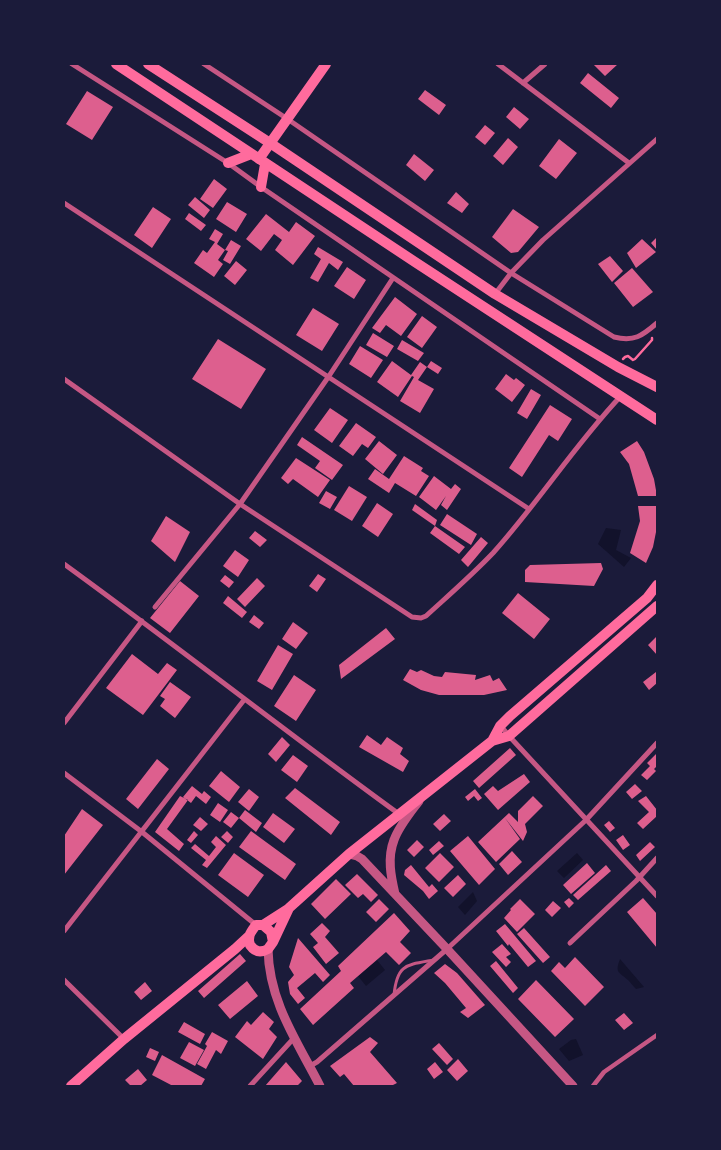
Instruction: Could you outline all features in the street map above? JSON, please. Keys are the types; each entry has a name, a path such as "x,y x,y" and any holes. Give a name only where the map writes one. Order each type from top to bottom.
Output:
{"main road":[{"path":"116,64 657,420"},
{"path":"148,64 270,143 495,294 618,367 657,387"},
{"path":"261,188 258,159 326,64"},
{"path":"228,163 258,159"},
{"path":"492,741 500,726 516,710 647,598 657,584"},
{"path":"71,1086 124,1039 235,949 259,925 288,908 349,854 492,741 509,736 657,606"},
{"path":"235,949 246,947 260,952 271,945 288,908"},
{"path":"259,925 271,932 271,945"},
{"path":"249,936 248,941 252,948"}],"street":[{"path":"72,64 228,163 261,188 600,419"},
{"path":"204,64 286,118 511,273 614,337 624,340 636,338 647,332 657,322"},
{"path":"498,64 629,163"},
{"path":"523,83 545,64"},
{"path":"495,294 511,273 542,240 657,139"},
{"path":"64,203 529,509"},
{"path":"155,607 240,504 329,376 393,278"},
{"path":"64,379 240,504 416,618 426,616 492,553 600,419 620,397"},
{"path":"64,564 399,814"},
{"path":"64,723 142,621"},
{"path":"64,931 244,700"},
{"path":"500,726 657,896"},
{"path":"310,1066 317,1062 447,949 586,820 657,743"},
{"path":"64,773 259,925"},
{"path":"395,895 390,868 394,840 399,829 423,796"},
{"path":"349,854 362,859 573,1086"},
{"path":"570,944 640,877 657,858"},
{"path":"271,945 269,965 278,1005 320,1086"},
{"path":"64,980 124,1039"},
{"path":"593,1086 604,1072 657,1035"},
{"path":"250,1086 294,1038"}],"lane":[{"path":"394,995 400,971 405,967 434,960"}],"path":[{"path":"625,357 628,356 633,360 635,359 652,340 652,337 647,332"}],"shaded area":[{"path":"606,528 621,530 616,550 631,558 624,567 598,544"},
{"path":"577,853 583,860 564,878 557,871"},
{"path":"473,892 477,901 465,915 458,907"},
{"path":"620,959 644,987 636,989 620,973 618,967"},
{"path":"377,960 385,970 366,986 358,976"},
{"path":"576,1039 583,1055 569,1061 559,1049 571,1040"}],"building":[{"path":"593,64 618,64 605,76"},
{"path":"588,73 619,98 611,108 580,83"},
{"path":"425,90 446,105 439,115 418,99"},
{"path":"87,91 113,107 92,140 66,124"},
{"path":"514,107 529,119 520,129 506,117"},
{"path":"485,125 495,133 485,145 475,137"},
{"path":"508,138 518,147 503,165 493,156"},
{"path":"559,139 577,153 556,179 539,166"},
{"path":"414,154 434,170 425,181 406,165"},
{"path":"214,179 227,189 213,208 200,199"},
{"path":"456,192 469,204 462,213 447,203"},
{"path":"195,197 210,210 204,218 188,205"},
{"path":"227,202 247,214 236,232 216,219"},
{"path":"153,207 171,219 152,248 134,235"},
{"path":"513,209 539,227 518,252 511,253 492,237"},
{"path":"189,213 206,225 201,231 185,219"},
{"path":"266,214 289,232 296,222 315,236 293,265 275,250 282,240 274,234 261,251 246,239"},
{"path":"215,229 223,234 217,244 225,250 218,260 223,264 214,277 194,263 203,250 207,253 215,242 209,239"},
{"path":"657,237 657,250 651,243"},
{"path":"642,239 656,252 636,268 627,253"},
{"path":"231,240 241,246 230,264 223,260 228,251 225,250"},
{"path":"318,247 343,262 338,270 329,263 318,282 310,278 321,259 314,254"},
{"path":"610,256 623,271 612,282 598,264"},
{"path":"236,261 247,270 235,285 224,276"},
{"path":"347,267 366,280 354,299 334,286"},
{"path":"632,268 653,292 633,307 614,283"},
{"path":"395,297 417,314 401,336 386,325 380,333 372,328"},
{"path":"313,308 339,324 322,351 296,335"},
{"path":"422,316 437,327 422,348 407,337"},
{"path":"373,333 394,346 387,357 366,345"},
{"path":"218,339 266,369 241,409 192,379"},
{"path":"402,340 424,353 418,361 397,349"},
{"path":"360,346 383,360 371,378 349,364"},
{"path":"392,361 411,375 420,362 427,367 418,380 434,389 420,413 400,401 414,377 412,376 398,397 377,382"},
{"path":"431,361 442,368 438,374 427,367"},
{"path":"506,374 514,380 516,378 525,385 512,402 495,389"},
{"path":"531,389 541,395 527,419 517,413"},
{"path":"550,405 572,419 558,441 549,435 522,477 509,468"},
{"path":"330,408 348,420 332,443 314,430"},
{"path":"356,423 376,437 368,448 362,444 353,456 339,446"},
{"path":"302,437 343,465 332,480 315,468 320,461 297,445"},
{"path":"379,441 397,455 383,474 365,459"},
{"path":"637,441 644,452 654,479 657,496 638,496 629,464 620,452"},
{"path":"404,456 423,468 421,471 429,476 416,496 395,483 389,493 368,479 375,469 389,479"},
{"path":"296,458 330,480 318,497 293,479 288,484 281,478"},
{"path":"434,476 451,489 455,484 461,489 447,510 441,505 446,496 436,510 419,497"},
{"path":"349,486 367,497 352,521 334,510"},
{"path":"326,491 337,497 330,509 319,503"},
{"path":"377,503 393,514 378,537 362,526"},
{"path":"415,504 437,520 435,526 412,510"},
{"path":"638,506 657,506 657,527 653,547 646,563 630,553 640,521"},
{"path":"447,514 477,534 471,545 440,525"},
{"path":"166,516 190,532 175,562 151,541"},
{"path":"435,526 465,547 459,554 430,533"},
{"path":"255,531 267,540 260,547 249,538"},
{"path":"481,537 488,543 468,567 461,560"},
{"path":"235,550 249,560 238,577 223,566"},
{"path":"601,563 603,569 594,586 525,582 525,570 530,565"},
{"path":"318,574 326,579 317,592 309,586"},
{"path":"225,575 234,582 229,588 220,581"},
{"path":"257,578 265,586 245,607 237,599"},
{"path":"180,581 199,596 170,633 150,618"},
{"path":"518,593 550,619 534,639 502,613"},
{"path":"228,596 247,612 242,618 223,603"},
{"path":"254,615 264,623 259,629 249,622"},
{"path":"293,622 308,633 296,649 282,639"},
{"path":"386,628 395,639 341,679 339,665"},
{"path":"657,636 657,655 648,645"},
{"path":"278,645 293,654 272,690 257,681"},
{"path":"132,654 158,674 167,663 177,670 143,715 106,688"},
{"path":"410,669 417,672 421,670 434,676 442,677 445,672 476,675 475,680 490,675 493,681 499,678 507,690 484,695 439,695 421,690 403,680"},
{"path":"656,672 657,683 649,690 643,682"},
{"path":"294,675 316,690 296,721 274,706"},
{"path":"170,682 191,697 175,718 160,706 165,699 160,696"},
{"path":"367,735 381,745 387,737 403,748 400,754 409,761 403,772 359,747"},
{"path":"282,737 290,745 276,762 268,754"},
{"path":"510,748 516,755 479,788 473,781"},
{"path":"657,753 657,766 654,769 656,771 647,780 641,775 650,766 647,763"},
{"path":"293,755 308,766 297,782 281,770"},
{"path":"157,759 169,769 138,809 126,799"},
{"path":"221,771 240,787 229,802 209,786"},
{"path":"524,774 530,782 498,810 484,794 493,786 498,791"},
{"path":"635,784 642,791 632,799 626,792"},
{"path":"192,786 202,794 204,791 211,797 206,804 196,796 191,803 183,797"},
{"path":"295,788 340,822 331,835 285,798"},
{"path":"249,789 259,797 249,811 238,802"},
{"path":"475,789 482,798 478,801 474,796 468,801 465,797"},
{"path":"180,796 188,800 167,829 184,844 179,851 155,832"},
{"path":"533,796 543,806 525,824 527,832 523,841 505,818 520,839 496,862 478,842 509,813 518,822 518,811"},
{"path":"646,796 657,810 657,816 643,829 637,823 649,812 638,801"},
{"path":"218,803 228,810 220,822 210,815"},
{"path":"82,809 103,825 64,875 64,836"},
{"path":"245,810 262,823 256,832 239,818"},
{"path":"231,812 239,818 231,828 223,822"},
{"path":"273,813 295,829 284,843 263,827"},
{"path":"444,814 451,821 440,831 433,824"},
{"path":"200,817 208,824 201,831 193,825"},
{"path":"609,821 615,828 610,832 604,825"},
{"path":"194,831 198,835 191,843 187,840"},
{"path":"227,831 233,837 228,843 221,837"},
{"path":"251,831 296,864 285,880 239,847"},
{"path":"623,835 630,845 623,850 616,840"},
{"path":"216,836 226,845 207,868 202,865 206,860 191,848 195,844 209,856 216,847 211,842"},
{"path":"468,836 495,869 479,885 450,851"},
{"path":"417,840 424,847 414,857 407,850"},
{"path":"439,841 444,846 433,855 429,850"},
{"path":"650,842 655,847 640,861 636,855"},
{"path":"512,851 522,862 508,875 499,864"},
{"path":"234,853 264,875 248,897 218,875"},
{"path":"440,853 454,867 439,882 425,868"},
{"path":"587,863 595,873 571,894 563,885"},
{"path":"411,865 429,887 432,884 438,891 429,899 423,891 404,875 405,870"},
{"path":"606,865 611,871 578,900 573,895"},
{"path":"357,874 378,895 371,902 363,894 358,898 345,885"},
{"path":"458,875 466,884 453,897 444,888"},
{"path":"336,879 351,894 325,919 311,904"},
{"path":"569,898 574,903 569,908 564,902"},
{"path":"643,898 657,914 657,948 627,912"},
{"path":"379,899 389,909 376,922 366,912"},
{"path":"520,899 535,914 517,932 504,918"},
{"path":"553,901 561,908 552,917 545,910"},
{"path":"394,913 410,931 400,942 411,953 399,965 386,952 350,983 354,988 313,1025 300,1009 341,971 338,966"},
{"path":"322,923 330,931 325,937 339,953 326,964 313,947 318,943 310,934"},
{"path":"505,924 536,961 528,967 496,931"},
{"path":"524,928 550,957 543,963 517,934"},
{"path":"298,938 330,975 323,982 315,973 297,988 305,998 298,1004 290,994 288,982 294,975 289,967"},
{"path":"502,944 511,954 506,957 511,962 506,967 492,952"},
{"path":"240,954 246,961 204,998 198,991"},
{"path":"575,957 604,987 585,1006 551,971 559,962 565,968"},
{"path":"496,961 518,988 513,993 490,966"},
{"path":"445,964 457,973 485,1005 468,1018 460,1012 466,1008 434,973"},
{"path":"536,980 574,1019 555,1037 518,999"},
{"path":"247,981 258,996 230,1019 218,1005"},
{"path":"145,982 152,991 141,1000 134,992"},
{"path":"263,1012 274,1022 269,1029 277,1037 263,1059 235,1037 247,1021 251,1025"},
{"path":"624,1013 633,1023 624,1030 615,1020"},
{"path":"184,1022 205,1034 200,1044 178,1032"},
{"path":"212,1032 228,1041 221,1054 216,1050 206,1069 197,1064"},
{"path":"370,1037 378,1043 370,1052 397,1083 391,1086 354,1086 344,1074 340,1077 330,1066"},
{"path":"189,1042 204,1050 195,1066 180,1058"},
{"path":"439,1043 453,1059 447,1065 432,1049"},
{"path":"150,1048 159,1052 155,1061 146,1057"},
{"path":"162,1055 205,1079 201,1086 173,1086 152,1075"},
{"path":"458,1059 468,1071 457,1081 447,1070"},
{"path":"286,1062 302,1081 297,1086 265,1086"},
{"path":"435,1062 443,1072 434,1079 427,1069"},
{"path":"138,1069 147,1080 140,1086 131,1086 125,1080"}]}
